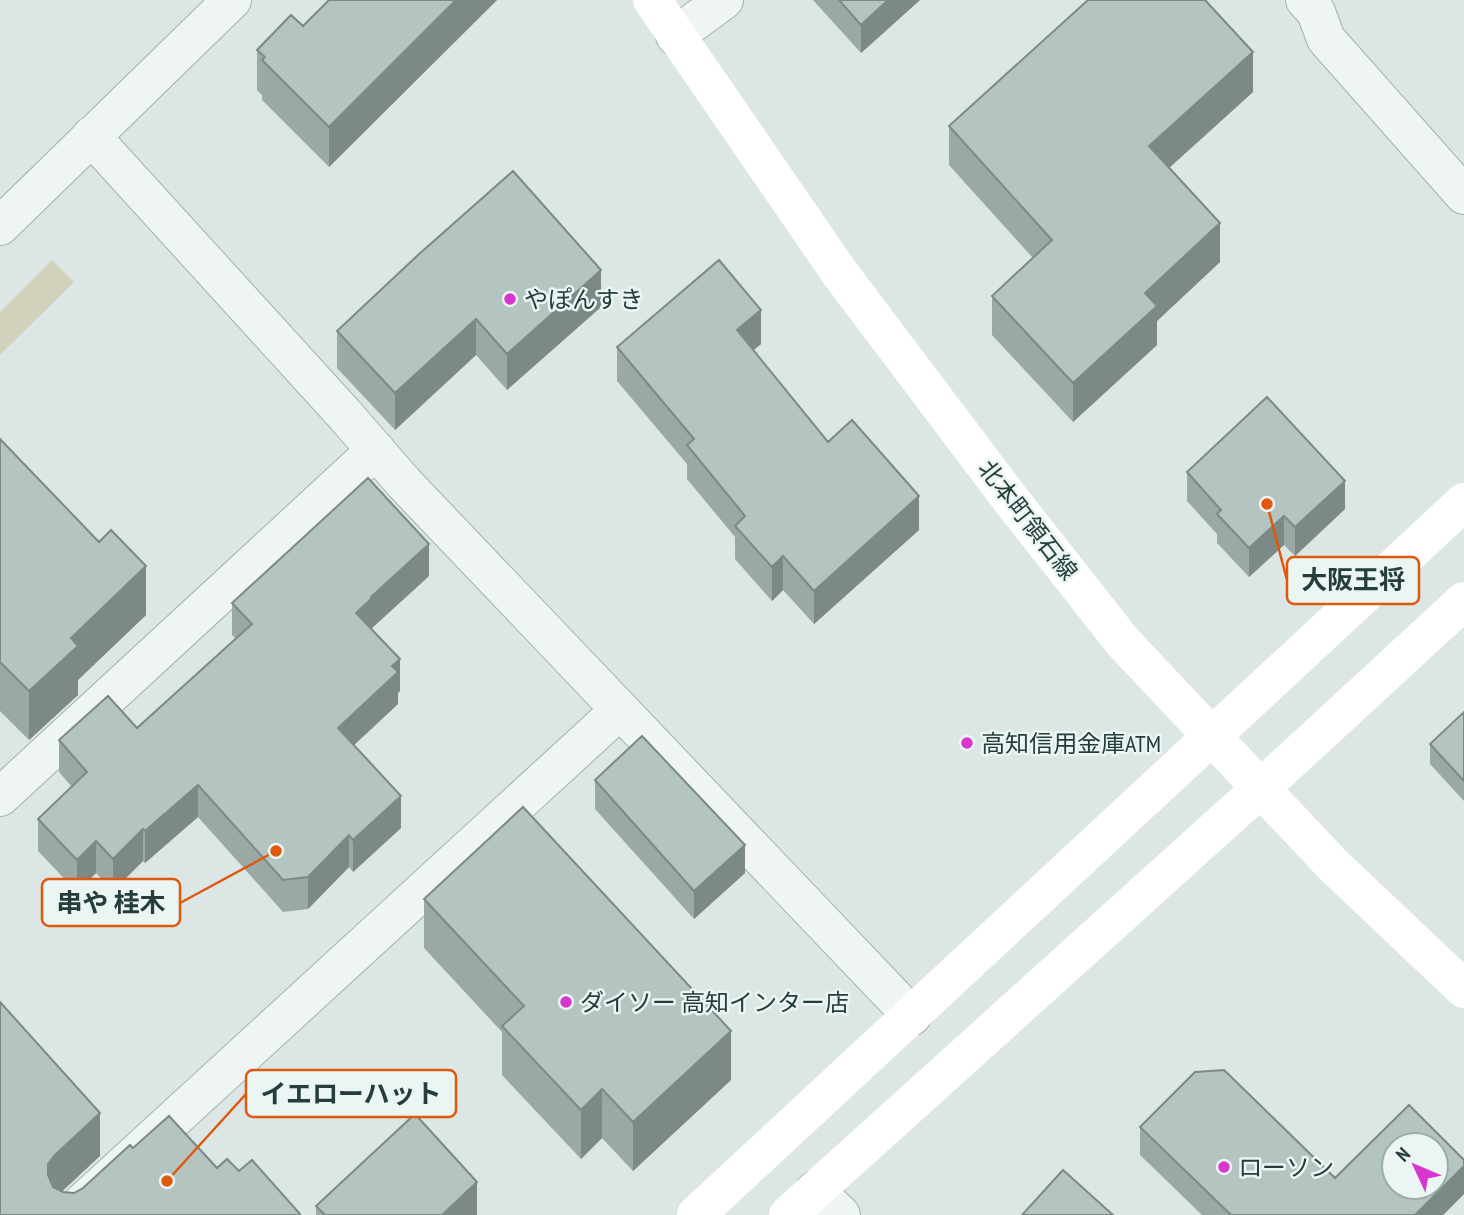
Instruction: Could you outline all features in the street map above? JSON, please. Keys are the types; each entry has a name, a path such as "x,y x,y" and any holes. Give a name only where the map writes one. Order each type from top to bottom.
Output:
{"street":[{"path":"0,226 232,0"},
{"name":"北本町領石線","path":"652,0 839,272 1123,642 1333,865 1464,989"},
{"path":"675,36 724,0"},
{"path":"1316,4 1326,39 1464,194"},
{"path":"91,136 404,483 912,1016"},
{"path":"0,797 376,450"},
{"path":"695,1215 1464,502"},
{"path":"814,1207 1464,601"},
{"path":"69,1215 620,710"}],"green space":[{"path":"52,260 74,282 0,355 0,312"}],"building":[{"path":"329,0 456,0 329,127 262,60 265,57 257,50 291,15 303,26"},
{"path":"839,0 888,0 861,25"},
{"path":"1088,0 1205,0 1253,52 1149,146 1220,223 1145,293 1157,306 1073,383 992,296 1052,240 949,126"},
{"path":"513,171 601,270 507,354 476,319 395,393 337,331"},
{"path":"719,260 761,310 737,330 828,442 852,420 919,496 814,591 783,556 772,567 735,526 745,516 687,445 694,439 617,347"},
{"path":"1267,397 1345,481 1295,527 1284,516 1249,548 1217,514 1221,510 1187,472"},
{"path":"0,439 99,542 111,530 146,566 71,638 78,646 29,691 0,662"},
{"path":"368,478 429,544 356,613 400,659 392,666 398,672 338,728 401,796 353,840 349,835 308,877 283,880 198,785 145,831 143,829 113,859 96,841 77,860 38,819 87,772 59,740 108,696 137,728 252,624 232,603"},
{"path":"1464,712 1464,781 1430,744"},
{"path":"642,736 745,845 694,891 595,780"},
{"name":"ダイソー 高知インター店","path":"523,807 731,1031 633,1122 602,1089 581,1110 502,1026 524,1006 424,899"},
{"path":"0,1002 100,1113 48,1164 48,1175 53,1187 74,1193 83,1188 130,1145 133,1148 169,1116 217,1168 227,1159 239,1171 252,1160 300,1214 0,1215"},
{"path":"1224,1070 1335,1178 1380,1134 1380,1201 1429,1201 1415,1215 1231,1215 1140,1127 1195,1072"},
{"path":"1409,1105 1435,1131 1383,1131"},
{"path":"415,1114 477,1182 442,1215 325,1215 316,1206"},
{"path":"1450,1146 1464,1160 1464,1166 1450,1180"},
{"path":"1063,1170 1113,1215 1022,1215"}],"place":[{"name":"やぽんすき","path":"510,299"},
{"name":"大阪王将","path":"1267,504"},
{"name":"高知信用金庫ATM","path":"967,743"},
{"name":"串や 桂木","path":"276,851"},
{"name":"ダイソー 高知インター店","path":"566,1002"},
{"name":"ローソン","path":"1224,1167"},
{"name":"イエローハット","path":"167,1181"}]}
